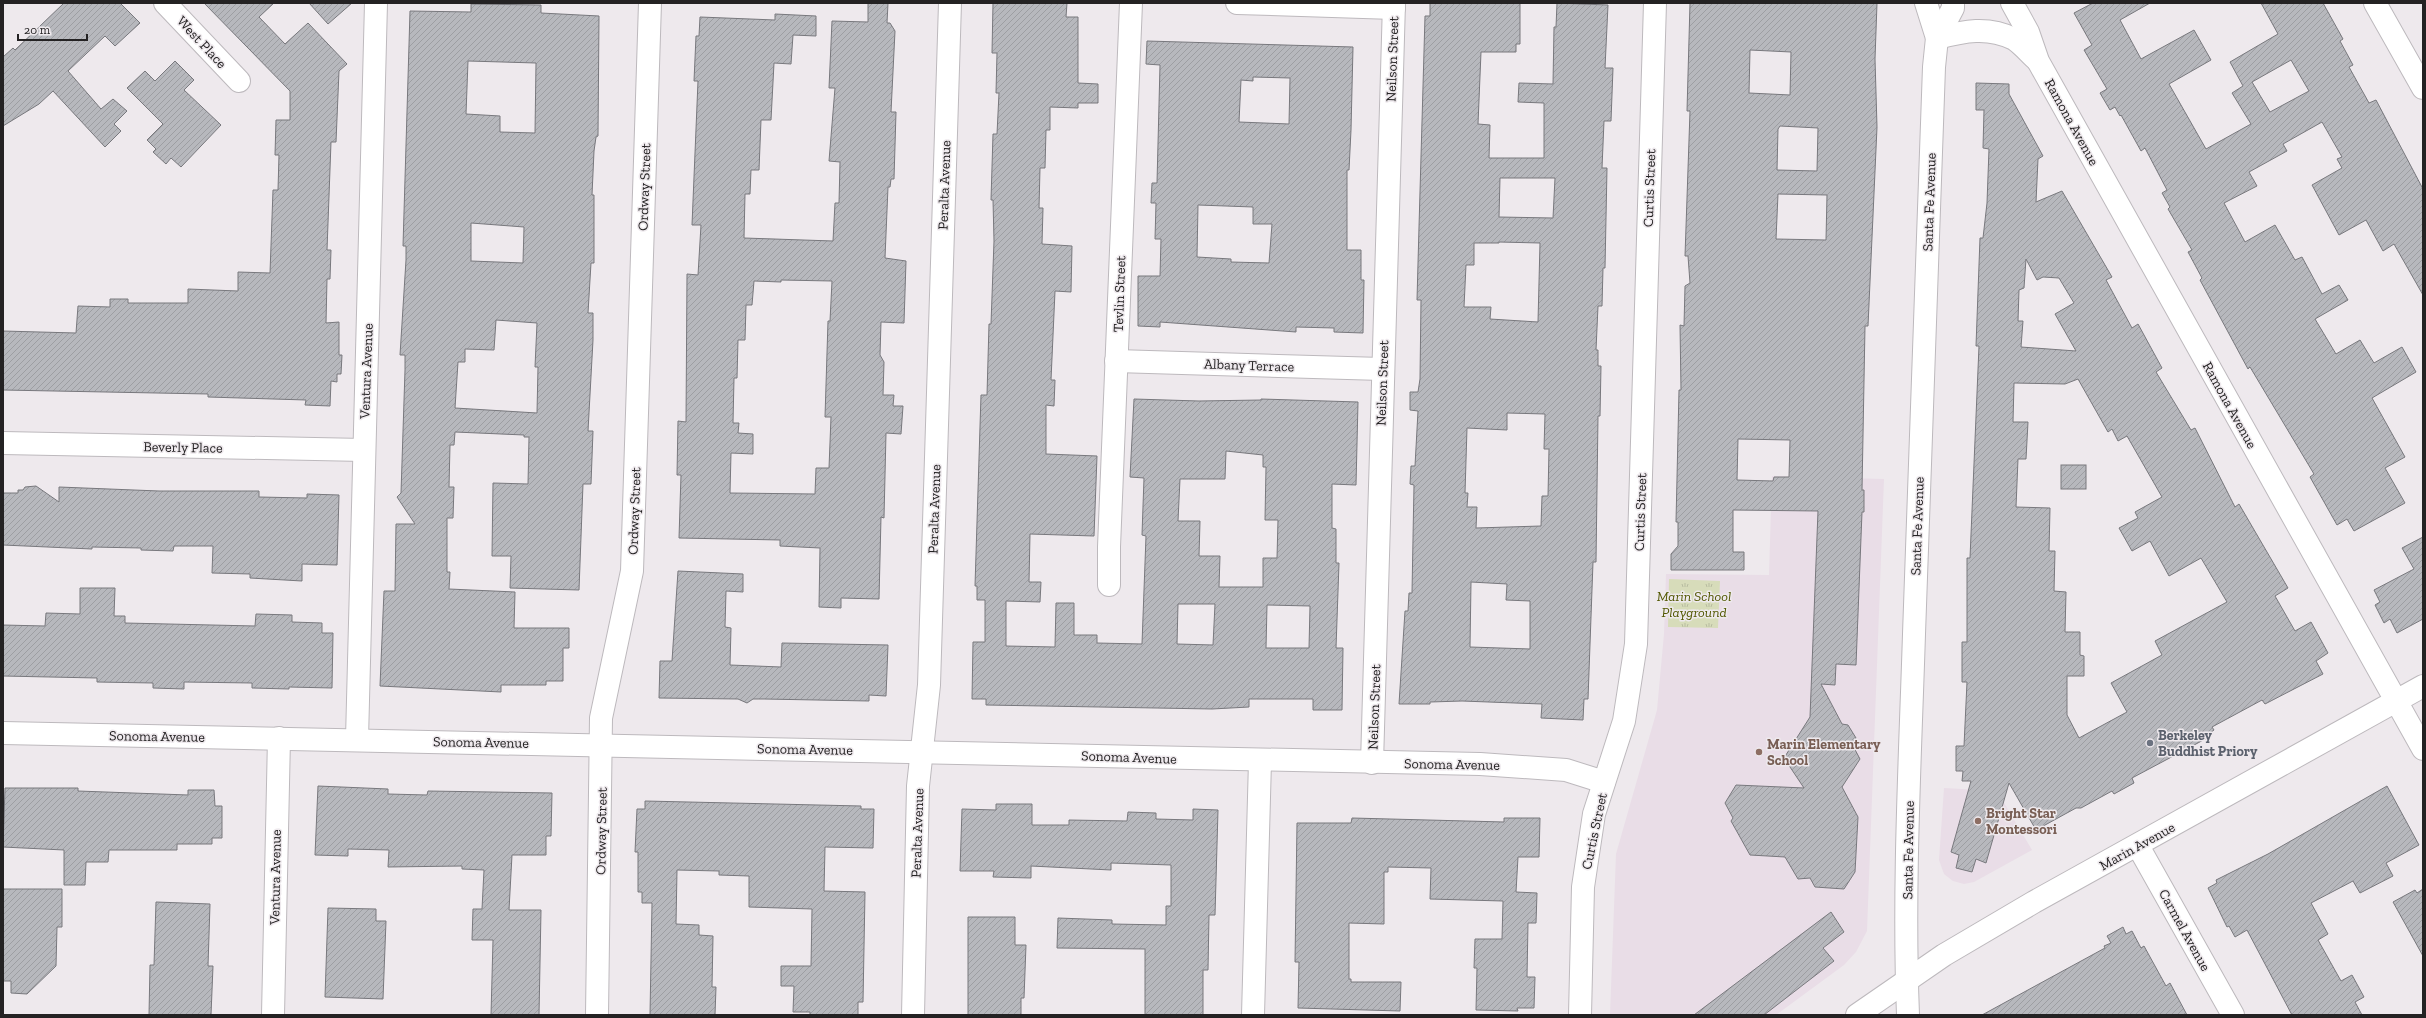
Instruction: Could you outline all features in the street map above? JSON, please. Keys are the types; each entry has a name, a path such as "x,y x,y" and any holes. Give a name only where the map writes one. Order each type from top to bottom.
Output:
{"street":[{"name":"West Place","path":"165,3 239,81"},
{"name":"Ventura Avenue","path":"357,739 376,3"},
{"name":"Ordway Street","path":"597,1015 602,745 601,718 632,572 650,3"},
{"name":"Peralta Avenue","path":"913,1015 918,786 929,677 950,3"},
{"name":"Tevlin Street","path":"1109,585 1109,547 1131,3"},
{"path":"1237,3 1394,6"},
{"name":"Curtis Street","path":"1580,1015 1583,887 1594,814 1624,721 1636,644 1655,3"},
{"name":"Santa Fe Avenue","path":"1908,1015 1906,981 1908,829 1923,325 1937,38 1926,3"},
{"name":"Santa Fe Avenue","path":"1937,38 1953,8 1953,3"},
{"name":"Ramona Avenue","path":"2012,3 2028,32 2038,61 2423,749"},
{"path":"2375,3 2423,88"},
{"name":"Neilson Street","path":"1372,763 1382,370 1394,6"},
{"name":"Ramona Avenue","path":"1937,38 1968,30 1988,31 2014,40 2038,61"},
{"name":"Albany Terrace","path":"1116,362 1382,370"},
{"name":"Beverly Place","path":"3,443 364,450"},
{"name":"Marin Avenue","path":"1858,1015 1944,955 2034,902 2138,846 2423,686"},
{"name":"Sonoma Avenue","path":"3,733 357,739 1526,766 1566,770 1604,782"},
{"name":"Ventura Avenue","path":"273,1015 279,738"},
{"path":"1253,1015 1260,761"},
{"name":"Carmel Avenue","path":"2138,846 2232,1015"}],"shaded area":[{"name":"Marin Elementary School","path":"1772,476 1884,479 1867,931 1856,952 1844,965 1776,1015 1610,1015 1616,854 1657,710 1664,634 1666,574 1769,575"},
{"name":"Bright Star Montessori","path":"1944,788 1997,791 2032,850 1974,882 1964,884 1953,881 1944,874 1939,860"}],"green space":[{"name":"Marin School Playground","path":"1669,579 1720,581 1718,628 1668,627"}],"building":[{"path":"64,3 120,3 140,23 115,46 105,36 68,71 101,109 113,99 127,111 114,124 121,131 105,147 53,91 39,104 3,126 3,57 13,48 15,50"},
{"path":"204,3 274,3 259,17 285,44 308,23 347,64 339,71 336,142 331,142 327,250 331,250 330,279 327,279 326,323 339,322 339,355 342,355 341,374 337,374 337,382 331,381 330,406 305,405 306,400 208,397 208,394 3,390 3,331 76,333 78,306 110,307 110,299 128,299 128,303 188,303 188,289 238,291 238,272 270,273 273,190 278,190 279,155 275,155 276,120 290,120 290,91"},
{"path":"309,3 352,3 328,24"},
{"path":"868,3 888,3 887,23 890,23 895,31 891,112 896,112 894,179 891,179 890,187 888,187 885,258 906,261 904,323 881,322 880,355 884,362 883,395 894,395 893,406 903,406 901,434 886,433 884,518 881,517 879,599 841,598 841,608 819,607 820,548 780,546 780,540 679,538 681,475 677,475 678,421 686,422 687,274 698,275 701,225 692,225 698,81 694,81 696,36 699,36 700,17 775,20 775,14 816,16 816,36 793,35 791,64 774,63 771,120 761,120 759,170 751,170 750,194 745,194 744,238 833,241 835,203 839,203 840,162 829,161 835,88 829,88 832,21 868,22","holes":["754,281 832,281 830,321 828,321 825,417 831,417 829,468 816,468 815,494 730,493 731,453 753,454 753,434 738,433 739,423 733,423 734,378 737,378 738,340 745,340 746,305 752,305"]},
{"path":"993,3 1067,3 1066,17 1078,17 1078,83 1098,84 1098,103 1078,103 1078,108 1050,107 1050,130 1046,130 1045,168 1040,168 1039,208 1043,208 1042,244 1072,246 1071,292 1055,291 1051,380 1055,380 1054,406 1046,405 1046,454 1097,456 1094,536 1030,534 1029,582 1041,582 1040,602 1006,601 1006,646 1055,647 1056,603 1074,603 1074,635 1097,635 1097,643 1142,644 1146,536 1142,535 1144,478 1130,477 1134,399 1199,401 1261,399 1358,402 1356,485 1332,484 1332,528 1336,529 1336,563 1339,563 1336,648 1343,648 1342,710 1313,710 1313,699 1249,699 1249,707 1212,709 986,705 986,699 972,699 973,642 985,642 985,600 977,600 977,586 975,586 981,395 987,395 989,324 991,324 994,241 993,200 991,200 993,134 997,134 999,93 996,93 997,53 992,53","holes":["1226,451 1263,455 1263,467 1266,467 1265,520 1278,520 1277,558 1263,558 1263,587 1219,587 1220,556 1199,556 1200,521 1178,521 1180,479 1225,479","1178,604 1215,604 1213,645 1177,644","1267,605 1310,606 1309,648 1266,648"]},
{"path":"1430,3 1520,3 1520,44 1516,44 1516,52 1481,52 1478,124 1490,125 1489,158 1544,158 1544,103 1518,102 1519,83 1553,84 1554,27 1556,27 1557,3 1608,5 1605,68 1613,68 1611,121 1604,121 1602,168 1607,168 1605,268 1603,268 1602,306 1598,306 1596,350 1598,350 1598,366 1601,366 1600,416 1598,416 1596,562 1593,562 1588,699 1584,699 1583,720 1541,718 1542,704 1462,701 1430,702 1430,704 1399,704 1405,611 1408,611 1409,593 1412,593 1414,485 1410,484 1411,466 1415,466 1418,411 1410,410 1410,392 1418,392 1420,379 1421,300 1417,300 1419,227 1425,16 1430,16","holes":["1500,178 1555,178 1553,218 1499,217","1474,243 1540,243 1538,322 1490,319 1491,307 1464,307 1466,265 1474,265","1507,413 1545,414 1544,449 1549,449 1548,496 1542,496 1541,526 1476,528 1477,507 1467,507 1468,493 1465,493 1467,428 1507,430","1471,582 1507,584 1506,600 1530,601 1530,649 1470,647"]},
{"path":"1690,3 1877,3 1875,59 1877,127 1868,326 1865,326 1862,490 1864,490 1864,512 1862,512 1856,665 1836,664 1835,685 1821,684 1842,724 1848,725 1856,738 1852,744 1860,759 1842,787 1858,817 1855,872 1844,889 1815,887 1810,878 1798,879 1785,857 1750,855 1731,821 1733,818 1725,803 1736,785 1804,788 1784,758 1810,717 1818,511 1733,510 1733,552 1744,552 1744,570 1671,570 1671,554 1678,546 1678,522 1676,522 1679,390 1681,390 1680,325 1684,326 1685,286 1690,283 1688,256 1685,256 1690,111 1687,111","holes":["1750,50 1791,52 1790,95 1749,93","1780,126 1818,128 1817,171 1777,170 1778,129","1778,194 1827,195 1826,240 1776,239","1738,439 1790,440 1789,477 1774,477 1773,481 1737,480"]},
{"path":"2093,3 2150,3 2120,20 2141,59 2194,30 2211,60 2169,84 2206,149 2251,124 2232,93 2243,86 2230,62 2278,34 2261,3 2323,3 2343,39 2340,41 2353,65 2349,67 2369,103 2376,100 2423,189 2423,295 2394,244 2383,251 2366,220 2339,235 2312,185 2342,168 2337,159 2342,157 2322,122 2283,144 2287,151 2249,172 2257,186 2224,203 2245,242 2275,225 2295,260 2302,257 2322,294 2339,285 2348,300 2315,319 2336,354 2360,340 2374,363 2402,347 2416,372 2372,398 2405,457 2385,468 2405,503 2354,531 2347,519 2337,525 2310,477 2314,474 2250,367 2248,369 2200,280 2202,278 2188,252 2192,250 2168,209 2170,207 2162,193 2167,190 2145,148 2141,151 2121,115 2120,116 2115,107 2110,110 2100,93 2107,89 2084,50 2092,45 2074,13","holes":["2291,60 2309,91 2270,112 2252,82"]},
{"path":"471,4 541,5 541,13 599,16 598,136 596,137 594,151 592,195 594,195 594,263 591,263 588,313 593,313 593,340 588,431 593,431 591,484 583,484 579,590 510,588 511,556 492,556 493,483 528,484 529,437 524,437 524,435 455,432 454,445 450,445 449,487 454,487 453,518 447,518 447,572 450,572 449,589 515,592 514,628 569,628 569,648 563,648 563,681 546,681 546,685 501,685 501,692 380,686 384,591 395,591 396,524 415,524 397,497 401,493 405,370 405,355 400,355 406,260 406,246 403,246 410,11 471,12","holes":["468,61 536,63 535,133 500,132 500,116 466,114","471,223 524,227 523,263 471,261","496,320 537,323 535,367 538,367 537,413 455,408 458,362 465,362 465,349 494,350"]},
{"path":"1147,41 1353,47 1351,130 1349,170 1347,170 1347,250 1361,250 1361,280 1364,280 1363,333 1334,332 1334,328 1296,327 1296,332 1160,322 1160,327 1138,326 1138,276 1160,276 1161,239 1155,239 1156,203 1151,203 1152,183 1157,183 1160,65 1146,64","holes":["1253,77 1290,78 1289,124 1239,122 1241,80 1253,81","1198,205 1253,207 1253,224 1272,224 1269,263 1231,262 1231,259 1197,257"]},
{"path":"175,61 194,80 184,90 221,125 181,167 171,158 166,164 153,152 156,149 147,140 163,124 127,88 145,71 155,81"},
{"path":"1976,83 2009,84 2009,94 2043,156 2038,159 2036,202 2062,191 2112,277 2106,280 2132,328 2138,324 2162,368 2156,372 2191,430 2195,428 2235,507 2239,504 2288,588 2275,596 2295,631 2311,622 2328,653 2316,661 2323,674 2265,704 2262,700 2212,727 2214,730 2210,733 2211,736 2132,778 2134,783 2114,794 2112,791 2081,808 2076,808 2036,830 2009,783 1986,863 1976,859 1972,872 1956,868 1959,855 1951,852 1971,781 1962,781 1963,771 1956,771 1956,746 1964,746 1967,682 1962,682 1962,642 1967,642 1967,558 1970,558 1979,346 1976,346 1980,238 1983,238 1987,203 1989,149 1983,148 1984,110 1976,110","holes":["2026,259 2037,280 2043,277 2059,278 2074,303 2055,314 2076,351 2021,347 2023,321 2018,321 2019,290 2024,288","2078,379 2108,432 2112,429 2118,441 2127,436 2162,497 2135,512 2138,518 2119,528 2132,551 2150,541 2169,576 2201,558 2227,602 2155,641 2162,655 2111,683 2127,712 2079,738 2067,715 2067,676 2084,676 2084,656 2080,655 2080,632 2065,632 2066,592 2054,591 2055,551 2049,551 2050,508 2016,507 2018,459 2026,459 2028,422 2013,422 2014,383 2065,384"]},
{"path":"2061,465 2086,465 2086,489 2061,489"},
{"path":"36,486 59,502 59,487 159,491 259,491 259,497 307,498 307,494 339,495 337,565 302,564 302,581 250,578 250,574 212,573 213,546 174,546 173,551 141,550 141,548 92,547 92,549 3,545 3,493 18,493 18,490 23,490 25,487"},
{"path":"2423,537 2423,619 2397,633 2390,619 2384,623 2375,605 2380,602 2374,590 2414,569 2402,548"},
{"path":"678,571 743,574 743,592 726,591 725,627 731,628 730,665 781,667 782,643 888,645 886,696 869,695 869,701 753,699 747,703 738,699 659,698 660,661 672,661"},
{"path":"80,588 115,588 114,616 125,616 125,623 255,626 256,614 292,615 292,622 322,623 322,633 333,633 332,688 252,688 252,683 184,682 184,689 153,688 153,683 97,682 97,678 3,676 3,625 45,626 46,613 80,614"},
{"path":"318,786 388,789 388,794 427,795 428,791 552,793 551,836 546,836 546,855 512,855 509,910 541,910 539,1015 491,1015 493,940 472,940 473,909 482,909 484,870 462,869 462,866 388,867 389,850 348,849 348,856 315,855"},
{"path":"2387,786 2419,845 2386,863 2393,876 2360,893 2353,881 2311,903 2328,934 2318,940 2341,981 2352,975 2364,997 2355,1002 2362,1015 2292,1015 2247,930 2235,937 2229,926 2227,927 2208,888 2217,883 2216,880 2268,854"},
{"path":"5,788 78,788 78,791 188,795 188,790 214,790 215,806 222,806 222,838 212,838 212,844 177,844 177,850 109,850 108,862 86,862 85,885 64,885 64,850 3,847"},
{"path":"645,801 861,806 861,809 874,809 873,848 825,847 824,891 865,892 863,1002 858,1002 858,1015 810,1015 810,1012 793,1012 794,986 781,986 781,966 811,966 812,909 749,907 749,876 719,875 719,871 677,870 676,924 699,925 699,935 713,936 712,987 716,987 715,1015 650,1015 652,903 642,903 642,892 638,892 638,852 635,852 637,809 645,809"},
{"path":"996,804 1032,804 1032,825 1069,825 1069,820 1127,821 1128,812 1156,813 1156,819 1193,820 1193,809 1218,810 1215,915 1209,915 1208,970 1203,970 1203,1015 1145,1015 1145,949 1057,948 1058,918 1112,920 1112,924 1166,925 1166,906 1171,906 1171,865 1111,863 1111,870 1031,866 1031,878 993,877 994,871 960,871 962,809 996,810"},
{"path":"1352,818 1504,822 1504,818 1540,818 1539,857 1518,857 1516,892 1537,893 1536,923 1528,923 1527,977 1535,977 1534,1008 1517,1008 1518,1011 1476,1010 1477,968 1474,968 1475,939 1502,939 1503,901 1430,899 1431,868 1388,867 1388,872 1384,872 1384,924 1349,923 1349,979 1351,979 1351,982 1401,982 1400,1011 1298,1008 1299,962 1295,962 1297,823 1351,823"},
{"path":"3,889 62,889 62,927 57,927 56,966 27,994 11,993 11,981 3,981"},
{"path":"2423,889 2423,956 2393,902 2415,890 2417,893"},
{"path":"156,902 210,904 208,966 213,966 211,1015 149,1015 150,965 154,965"},
{"path":"328,908 376,909 376,921 386,921 383,999 325,997"},
{"path":"1831,912 1844,932 1823,948 1834,961 1764,1015 1694,1015"},
{"path":"968,917 1015,917 1015,945 1026,945 1024,998 1021,998 1021,1015 968,1015"},
{"path":"2123,927 2126,934 2132,931 2141,948 2144,946 2166,986 2170,983 2187,1015 1982,1015 2105,948 2104,946 2111,943 2107,936"}],"place":[{"name":"Berkeley Buddhist Priory","path":"2150,743"},
{"name":"Marin Elementary School","path":"1759,752"},
{"name":"Bright Star Montessori","path":"1978,821"}]}
